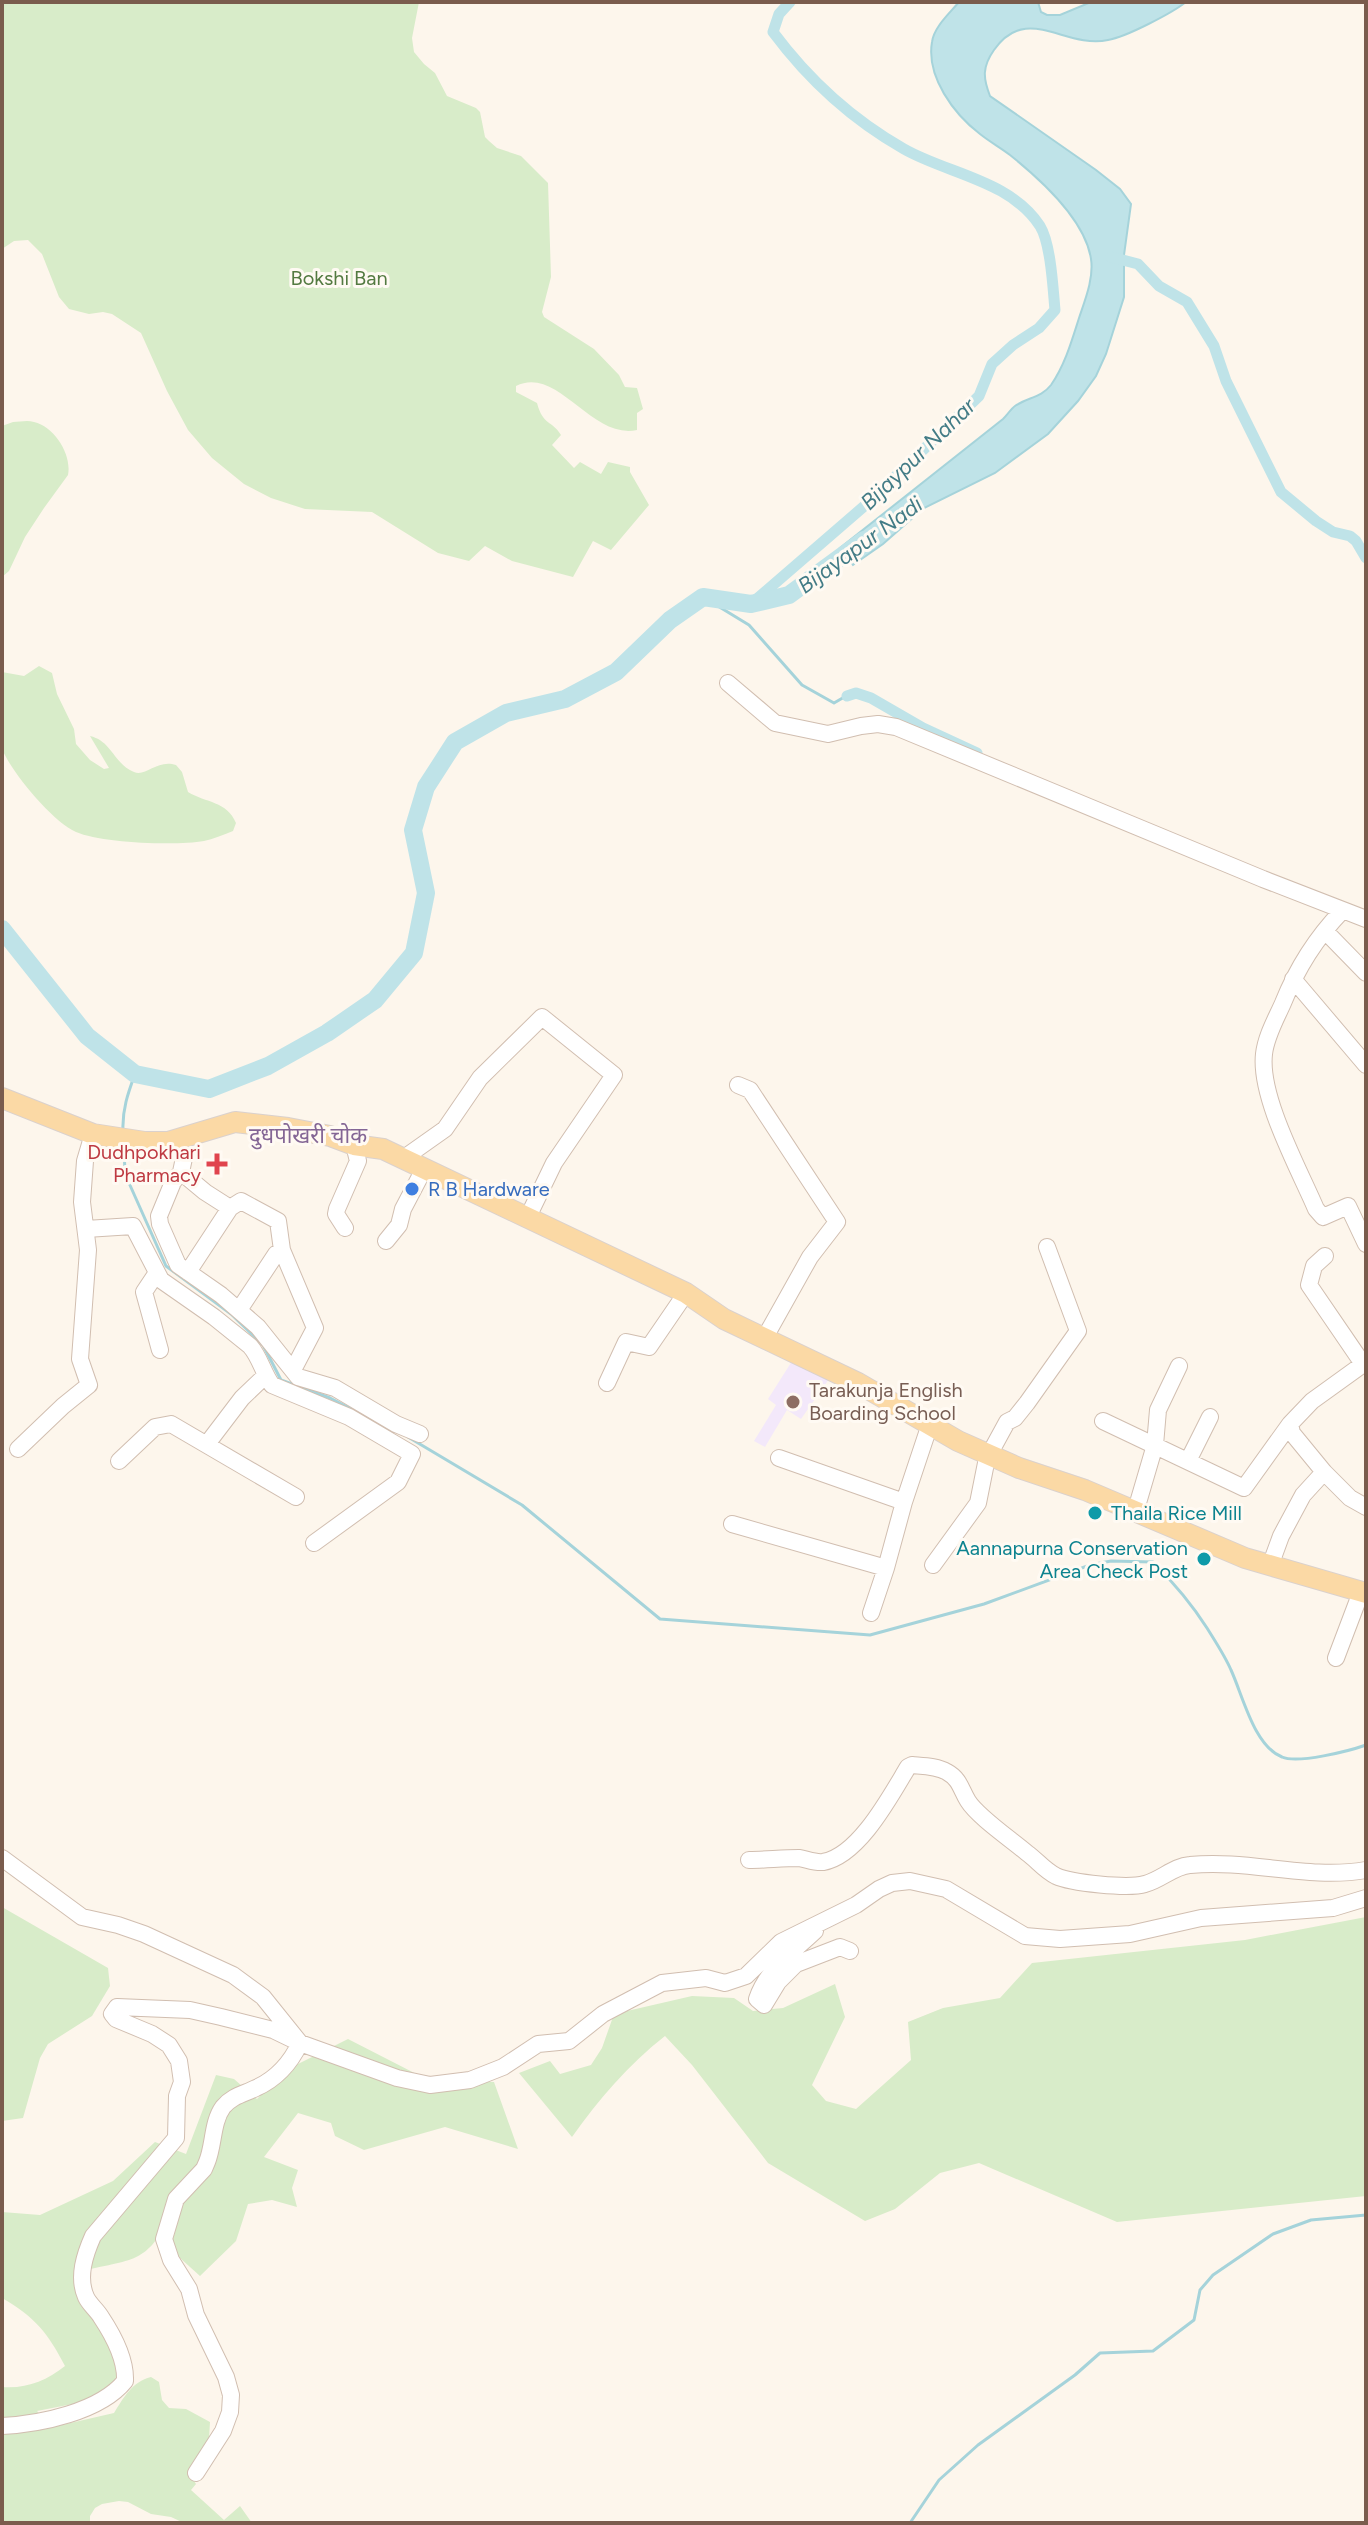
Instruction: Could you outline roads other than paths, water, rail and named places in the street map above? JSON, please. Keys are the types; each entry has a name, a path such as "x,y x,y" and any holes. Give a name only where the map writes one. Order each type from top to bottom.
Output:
{"main road":[{"path":"2,1098 93,1134 145,1142 175,1140 235,1122 330,1136 354,1145 383,1149 686,1293 724,1319 858,1383 958,1441 1085,1490 1200,1541 1270,1566 1363,1592"}],"street":[{"path":"728,683 775,723 828,734 869,725 896,727 1366,919"},
{"path":"1342,911 1293,979 1266,1043 1263,1058 1266,1083 1277,1118 1316,1209 1323,1217 1348,1206 1366,1244"},
{"path":"1325,931 1366,973"},
{"path":"1293,979 1366,1065"},
{"path":"404,1158 445,1129 480,1078 542,1017 614,1075 554,1163 527,1219"},
{"path":"744,1088 837,1222 810,1257 764,1339"},
{"path":"18,1449 89,1385 80,1359 88,1250 82,1202 85,1161 93,1134"},
{"path":"175,1140 184,1158 181,1172 173,1182 159,1216 178,1265 258,1327 298,1377 335,1388 396,1424 420,1434"},
{"path":"345,1228 336,1214 358,1161 354,1145"},
{"path":"386,1241 399,1225 403,1209 424,1169"},
{"path":"181,1172 230,1208"},
{"path":"188,1272 230,1208 241,1201 278,1221 282,1250 315,1328 293,1370"},
{"path":"86,1229 133,1226 161,1280 250,1346 272,1385 349,1417 412,1454 398,1482 314,1543"},
{"path":"933,1565 978,1503 986,1463 1007,1422 1015,1418 1027,1403 1078,1331 1047,1247"},
{"path":"239,1310 276,1254 282,1250"},
{"path":"1103,1421 1244,1488 1290,1424 1312,1401 1364,1363 1309,1285 1314,1266 1325,1256"},
{"path":"156,1274 144,1292 160,1350"},
{"path":"607,1383 626,1342 649,1347 686,1293"},
{"path":"1135,1513 1155,1445 1158,1410 1179,1366"},
{"path":"207,1444 242,1398 265,1376"},
{"path":"1188,1461 1210,1417"},
{"path":"119,1461 155,1427 167,1423 296,1497"},
{"path":"871,1613 930,1424"},
{"path":"1290,1424 1292,1433 1324,1472 1350,1498 1366,1507"},
{"path":"779,1458 904,1502"},
{"path":"1270,1566 1281,1536 1303,1495 1324,1472"},
{"path":"732,1524 886,1568"},
{"path":"1336,1658 1363,1592"},
{"path":"749,1860 798,1858 823,1862 837,1855 872,1825 912,1765 948,1772 958,1780 968,1801 981,1815 1043,1868 1059,1877 1121,1887 1146,1884 1188,1865 1247,1866 1319,1873 1366,1870"},
{"path":"2,1858 82,1917 144,1934 233,1975 263,1997 300,2043"},
{"path":"2,2426 24,2425 70,2414 110,2396 125,2381 116,2344 86,2297 82,2277 84,2255 93,2236 176,2138 177,2096 182,2071 169,2045 116,2019 112,2014 117,2007 190,2010 273,2030 397,2078 430,2085 470,2080 503,2067 538,2044 569,2041 603,2014 662,1983 706,1978 725,1983 746,1976 781,1942 856,1905 892,1883 910,1881 946,1889 1025,1936 1060,1939 1130,1934 1201,1918 1333,1908 1366,1898"},
{"path":"811,1926 815,1931 775,1967 760,1989 757,1999 764,2005 778,1982 796,1964 840,1947 850,1951"},
{"path":"196,2473 223,2431 230,2412 231,2395 226,2377 196,2315 189,2289 171,2260 164,2239 176,2199 204,2169 223,2108 235,2097 273,2079 300,2043"}],"water":[{"path":"959,2 1038,2 1041,12 1060,15 1091,2 1186,2 1148,24 1108,40 1092,41 1047,31 1020,30 1007,36 990,56 985,73 990,96 1096,170 1120,189 1131,204 1124,255 1124,297 1096,376 1048,434 995,473 924,508 883,544 853,565 840,548 1003,419 1015,406 1051,385 1068,352 1090,281 1092,266 1087,244 1071,215 1034,176 970,126 944,94 933,68 932,42 942,21"}],"waterway":[{"name":"Bijaypur Nahar","path":"751,604 869,502 979,396 992,364 1039,328 1055,310 1047,244 1040,226 1012,198 904,149 832,97 773,32 779,14 790,2"},
{"path":"1111,257 1138,264 1159,286 1187,302 1214,346 1226,381 1281,492 1333,532 1350,536 1366,558"},
{"name":"Bijayapur Nadi","path":"2,929 87,1036 135,1074 209,1089 268,1066 327,1033 375,1000 414,953 426,893 413,830 426,787 455,742 506,713 565,699 616,672 670,620 703,597 751,604 789,595 864,540"},
{"path":"703,597 749,625 802,685 834,703 846,696"},
{"path":"847,696 856,693 871,698 923,728 977,753"},
{"path":"123,1131 125,1109 135,1074"},
{"path":"124,1147 125,1174 166,1266 231,1314 263,1345 281,1380 330,1398 369,1418"},
{"path":"408,1437 522,1505 660,1619 870,1635 984,1604 1090,1565 1111,1561 1153,1562 1182,1593 1207,1628 1229,1665 1250,1719 1272,1751 1282,1757 1299,1759 1366,1745"},
{"path":"910,2523 939,2480 978,2445 1075,2375 1100,2353 1153,2351 1194,2320 1200,2290 1213,2275 1273,2234 1311,2220 1366,2215"}],"place":[{"name":"Dudhpokhari Pharmacy","path":"217,1164"},
{"name":"R B Hardware","path":"412,1189"},
{"name":"Tarakunja English Boarding School","path":"793,1402"},
{"name":"Thaila Rice Mill","path":"1095,1513"},
{"name":"Aannapurna Conservation Area Check Post","path":"1204,1559"}],"district":[{"name":"दुधपोखरी चोक","path":"308,1135"}],"park label":[{"name":"Bokshi Ban","path":"339,278"}]}
